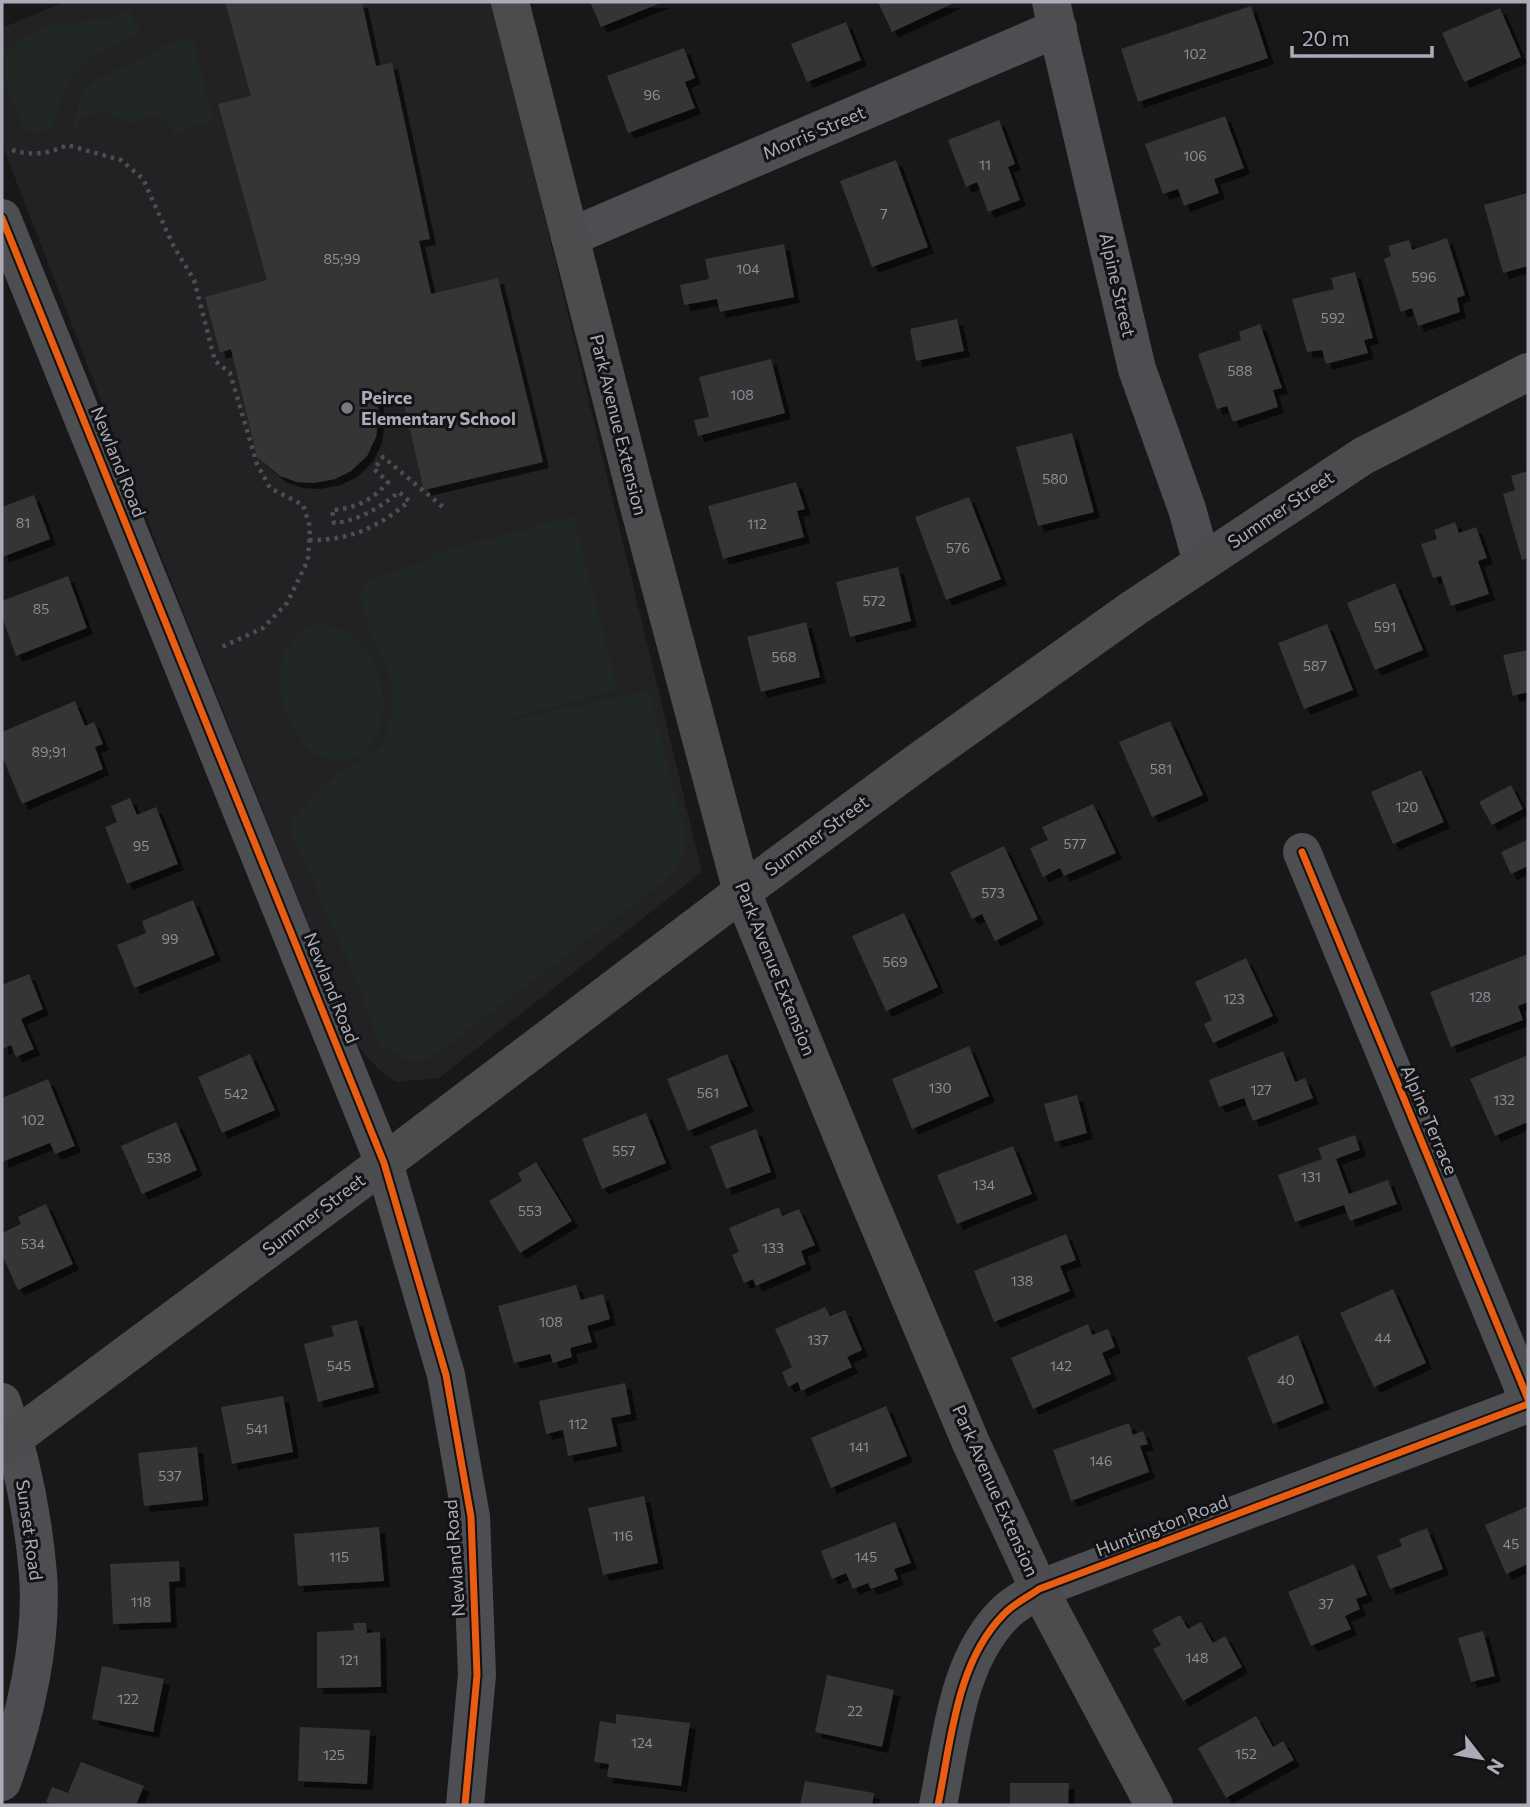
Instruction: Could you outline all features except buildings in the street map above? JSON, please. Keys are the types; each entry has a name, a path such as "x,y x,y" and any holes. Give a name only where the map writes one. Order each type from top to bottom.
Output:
{"main road":[{"name":"Park Avenue Extension","path":"510,2 637,499 742,892 971,1443 1039,1589 1154,1805"},
{"name":"Summer Street","path":"8,1442 384,1163 742,892 1134,608 1363,456 1528,372"}],"street":[{"name":"Morris Street","path":"570,237 1054,15"},
{"name":"Alpine Street","path":"1054,15 1137,369 1187,509 1202,563"},
{"name":"Newland Road","path":"2,218 384,1163 446,1375 471,1517 477,1675 466,1805"},
{"name":"Alpine Terrace","path":"1302,852 1528,1401"},
{"name":"Huntington Road","path":"938,1805 964,1684 978,1648 1004,1612 1039,1589 1528,1401"},
{"name":"Sunset Road","path":"2,1402 8,1442 28,1506 38,1575 36,1640 24,1707 2,1782"}],"path":[{"path":"12,150 27,155 55,151 67,145 121,160 143,179 173,244 194,280 215,361 230,373 257,464 270,488 303,505 310,527 307,561 287,603 263,628 237,642 210,651"},
{"path":"309,540 327,541 359,533 383,523 409,501 399,492 385,504 334,523 332,510 357,506 372,498 388,482 374,470 383,457 444,508"}],"shaded area":[{"name":"Peirce Elementary School","path":"65,2 493,2 702,872 439,1078 396,1082 378,1069 357,1045 160,553 2,144 2,28"},
{"path":"130,10 140,33 105,50 81,67 65,91 54,129 34,132 24,129 6,81 7,49 50,23 99,20"},
{"path":"193,37 213,120 174,134 168,122 154,114 128,124 100,111 82,119 74,133 79,103 88,86 165,45"},
{"path":"573,516 618,689 487,725 649,691 687,840 680,864 670,877 430,1059 405,1059 380,1045 352,971 288,825 330,780 382,748 393,706 392,681 382,654 371,639 360,593 369,579 432,560 431,554"},
{"path":"316,623 344,631 363,646 372,659 382,689 384,705 377,735 366,751 339,762 317,755 303,742 287,715 281,698 280,666 285,651 296,636"}],"cycle path":[{"path":"2,218 384,1163 446,1375 471,1517 477,1675 465,1805"},
{"path":"1302,852 1528,1399"},
{"path":"938,1805 965,1679 988,1633 1016,1604 1039,1589 1528,1404"}],"place":[{"name":"Peirce Elementary School","path":"347,408"}]}
